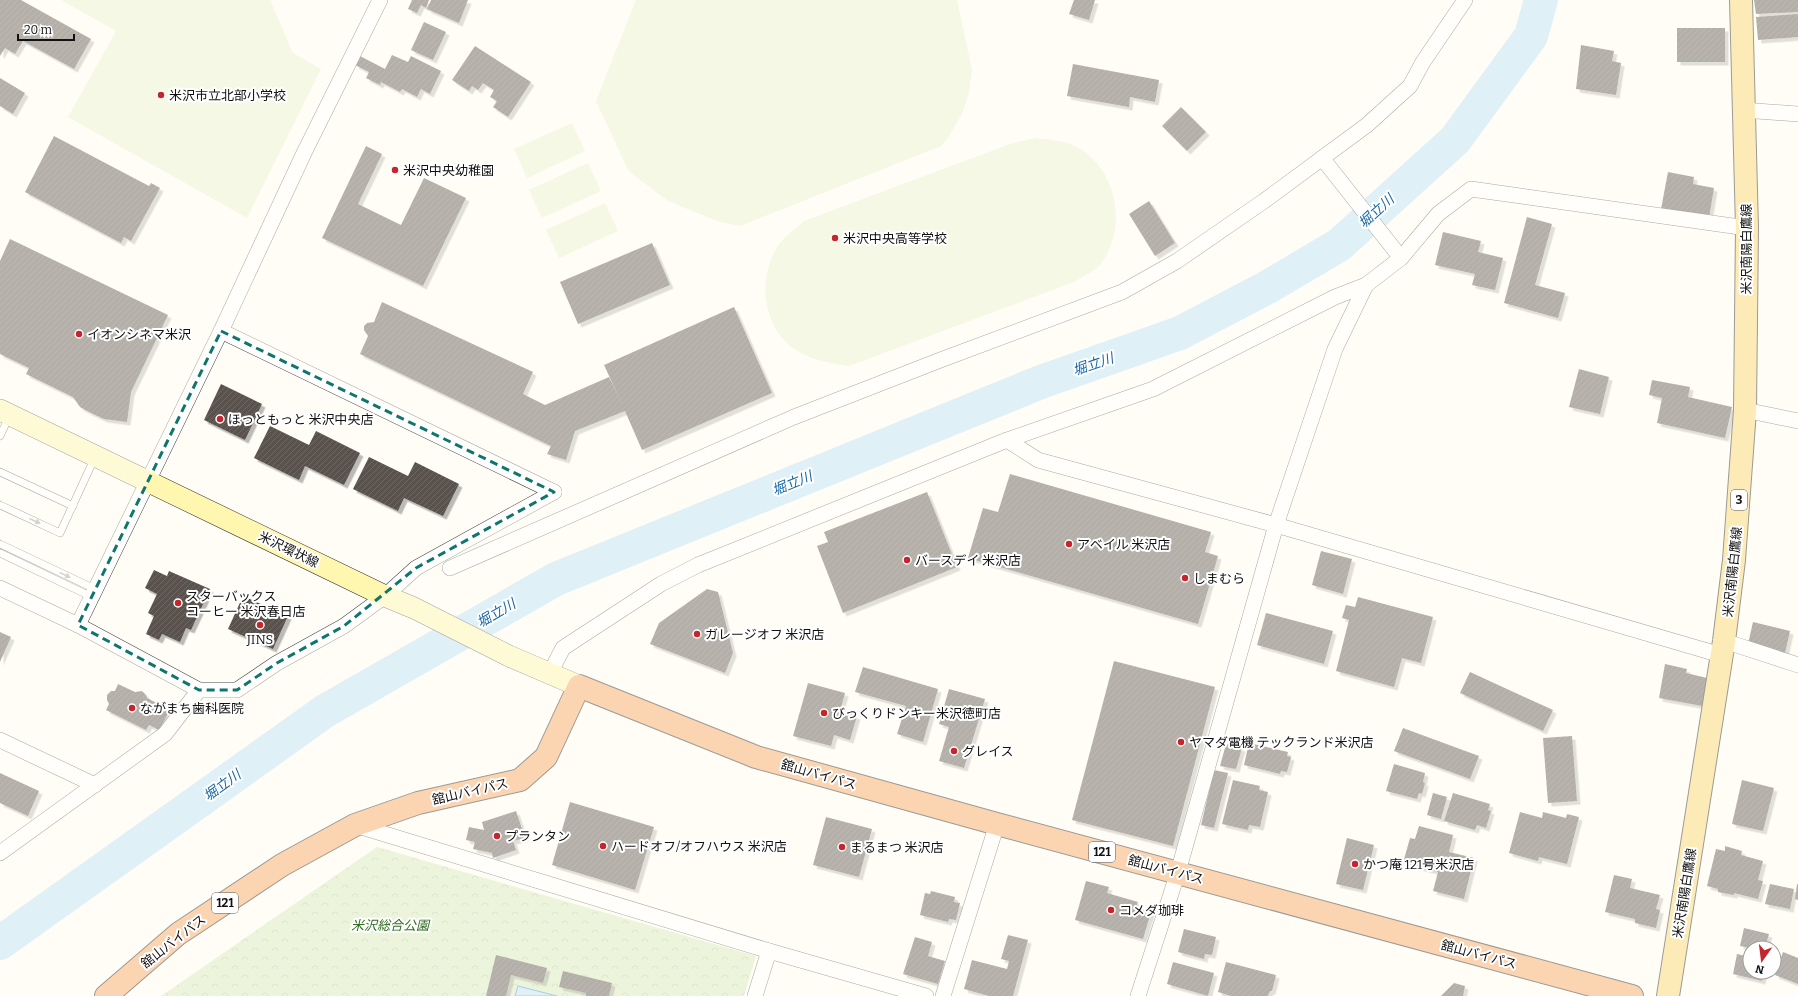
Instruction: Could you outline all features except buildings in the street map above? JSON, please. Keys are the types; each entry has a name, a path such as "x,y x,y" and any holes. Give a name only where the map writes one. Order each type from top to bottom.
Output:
{"highway":[{"name":"舘山バイパス","path":"106,996 178,934 282,865 355,825 418,803 520,780 546,757 579,686 756,757 997,824 1632,996"}],"main road":[{"name":"米沢南陽白鷹線","path":"1668,996 1722,648 1734,560 1745,410 1747,228 1741,0"},
{"name":"米沢環状線","path":"5,412 384,596 414,608 509,656 579,686"}],"street":[{"path":"78,625 221,331 304,153 380,0"},
{"path":"450,568 794,417 1122,292 1177,261 1264,201 1367,125 1410,86 1423,62 1465,0"},
{"path":"1743,110 1798,114"},
{"path":"1322,158 1397,254"},
{"path":"1138,996 1178,872 1276,525 1335,349 1366,285 1438,214 1471,189 1747,228"},
{"path":"550,673 563,648 661,584 705,562 1007,440 1153,389 1336,297 1366,285"},
{"path":"0,588 78,625 199,690 237,690 277,663 344,626 384,596 416,568 554,492 221,331"},
{"path":"1745,410 1798,421"},
{"path":"1007,440 1038,460 1722,648 1798,665"},
{"path":"0,853 165,734 199,690"},
{"path":"0,740 95,785"},
{"path":"943,996 997,824"},
{"path":"355,825 769,951 893,992 926,996"},
{"path":"755,996 769,951"}],"lane":[{"path":"0,436 5,412"},
{"path":"0,505 60,533 96,456"},
{"path":"0,472 73,506"},
{"path":"0,544 35,560 94,593"},
{"path":"0,553 32,568 94,593"}],"highlighted area":[{"path":"221,331 554,492 416,568 344,626 277,663 237,690 199,690 78,625"}],"green space":[{"path":"61,0 270,0 293,53 321,69 247,218 68,117 116,31"},
{"path":"636,0 957,0 972,70 969,93 962,114 950,135 941,146 740,226 717,221 668,201 628,170 596,101"},
{"path":"572,123 585,151 527,178 514,149"},
{"path":"1036,138 1063,142 1084,152 1095,161 1109,184 1114,197 1116,225 1109,250 1105,258 1092,272 1074,282 849,366 825,362 803,354 789,345 780,335 773,324 766,299 767,273 776,249 788,234 804,221 1013,143"},
{"path":"588,163 601,191 542,218 529,190"},
{"path":"605,203 618,231 559,258 546,230"},
{"name":"米沢総合公園","path":"377,847 756,956 744,996 161,996"}],"water":[{"path":"518,986 557,996 515,996"}],"waterway":[{"name":"堀立川","path":"0,943 325,711 556,579 1041,382 1180,333 1266,288 1339,245 1455,140 1531,36 1541,0"}],"place":[{"name":"米沢市立北部小学校","path":"161,95"},
{"name":"米沢中央幼稚園","path":"395,170"},
{"name":"米沢中央高等学校","path":"835,238"},
{"name":"イオンシネマ米沢","path":"79,334"},
{"name":"ほっともっと 米沢中央店","path":"220,419"},
{"name":"アベイル 米沢店","path":"1069,544"},
{"name":"バースデイ 米沢店","path":"907,560"},
{"name":"しまむら","path":"1185,578"},
{"name":"スターバックス コーヒー 米沢春日店","path":"178,603"},
{"name":"JINS","path":"260,625"},
{"name":"ガレージオフ 米沢店","path":"697,634"},
{"name":"ながまち歯科医院","path":"132,708"},
{"name":"びっくりドンキー米沢徳町店","path":"824,713"},
{"name":"ヤマダ電機 テックランド米沢店","path":"1181,742"},
{"name":"グレイス","path":"954,751"},
{"name":"プランタン","path":"497,836"},
{"name":"ハードオフ/オフハウス 米沢店","path":"603,846"},
{"name":"まるまつ 米沢店","path":"842,847"},
{"name":"かつ庵 121号米沢店","path":"1355,864"},
{"name":"コメダ珈琲","path":"1111,910"}]}
